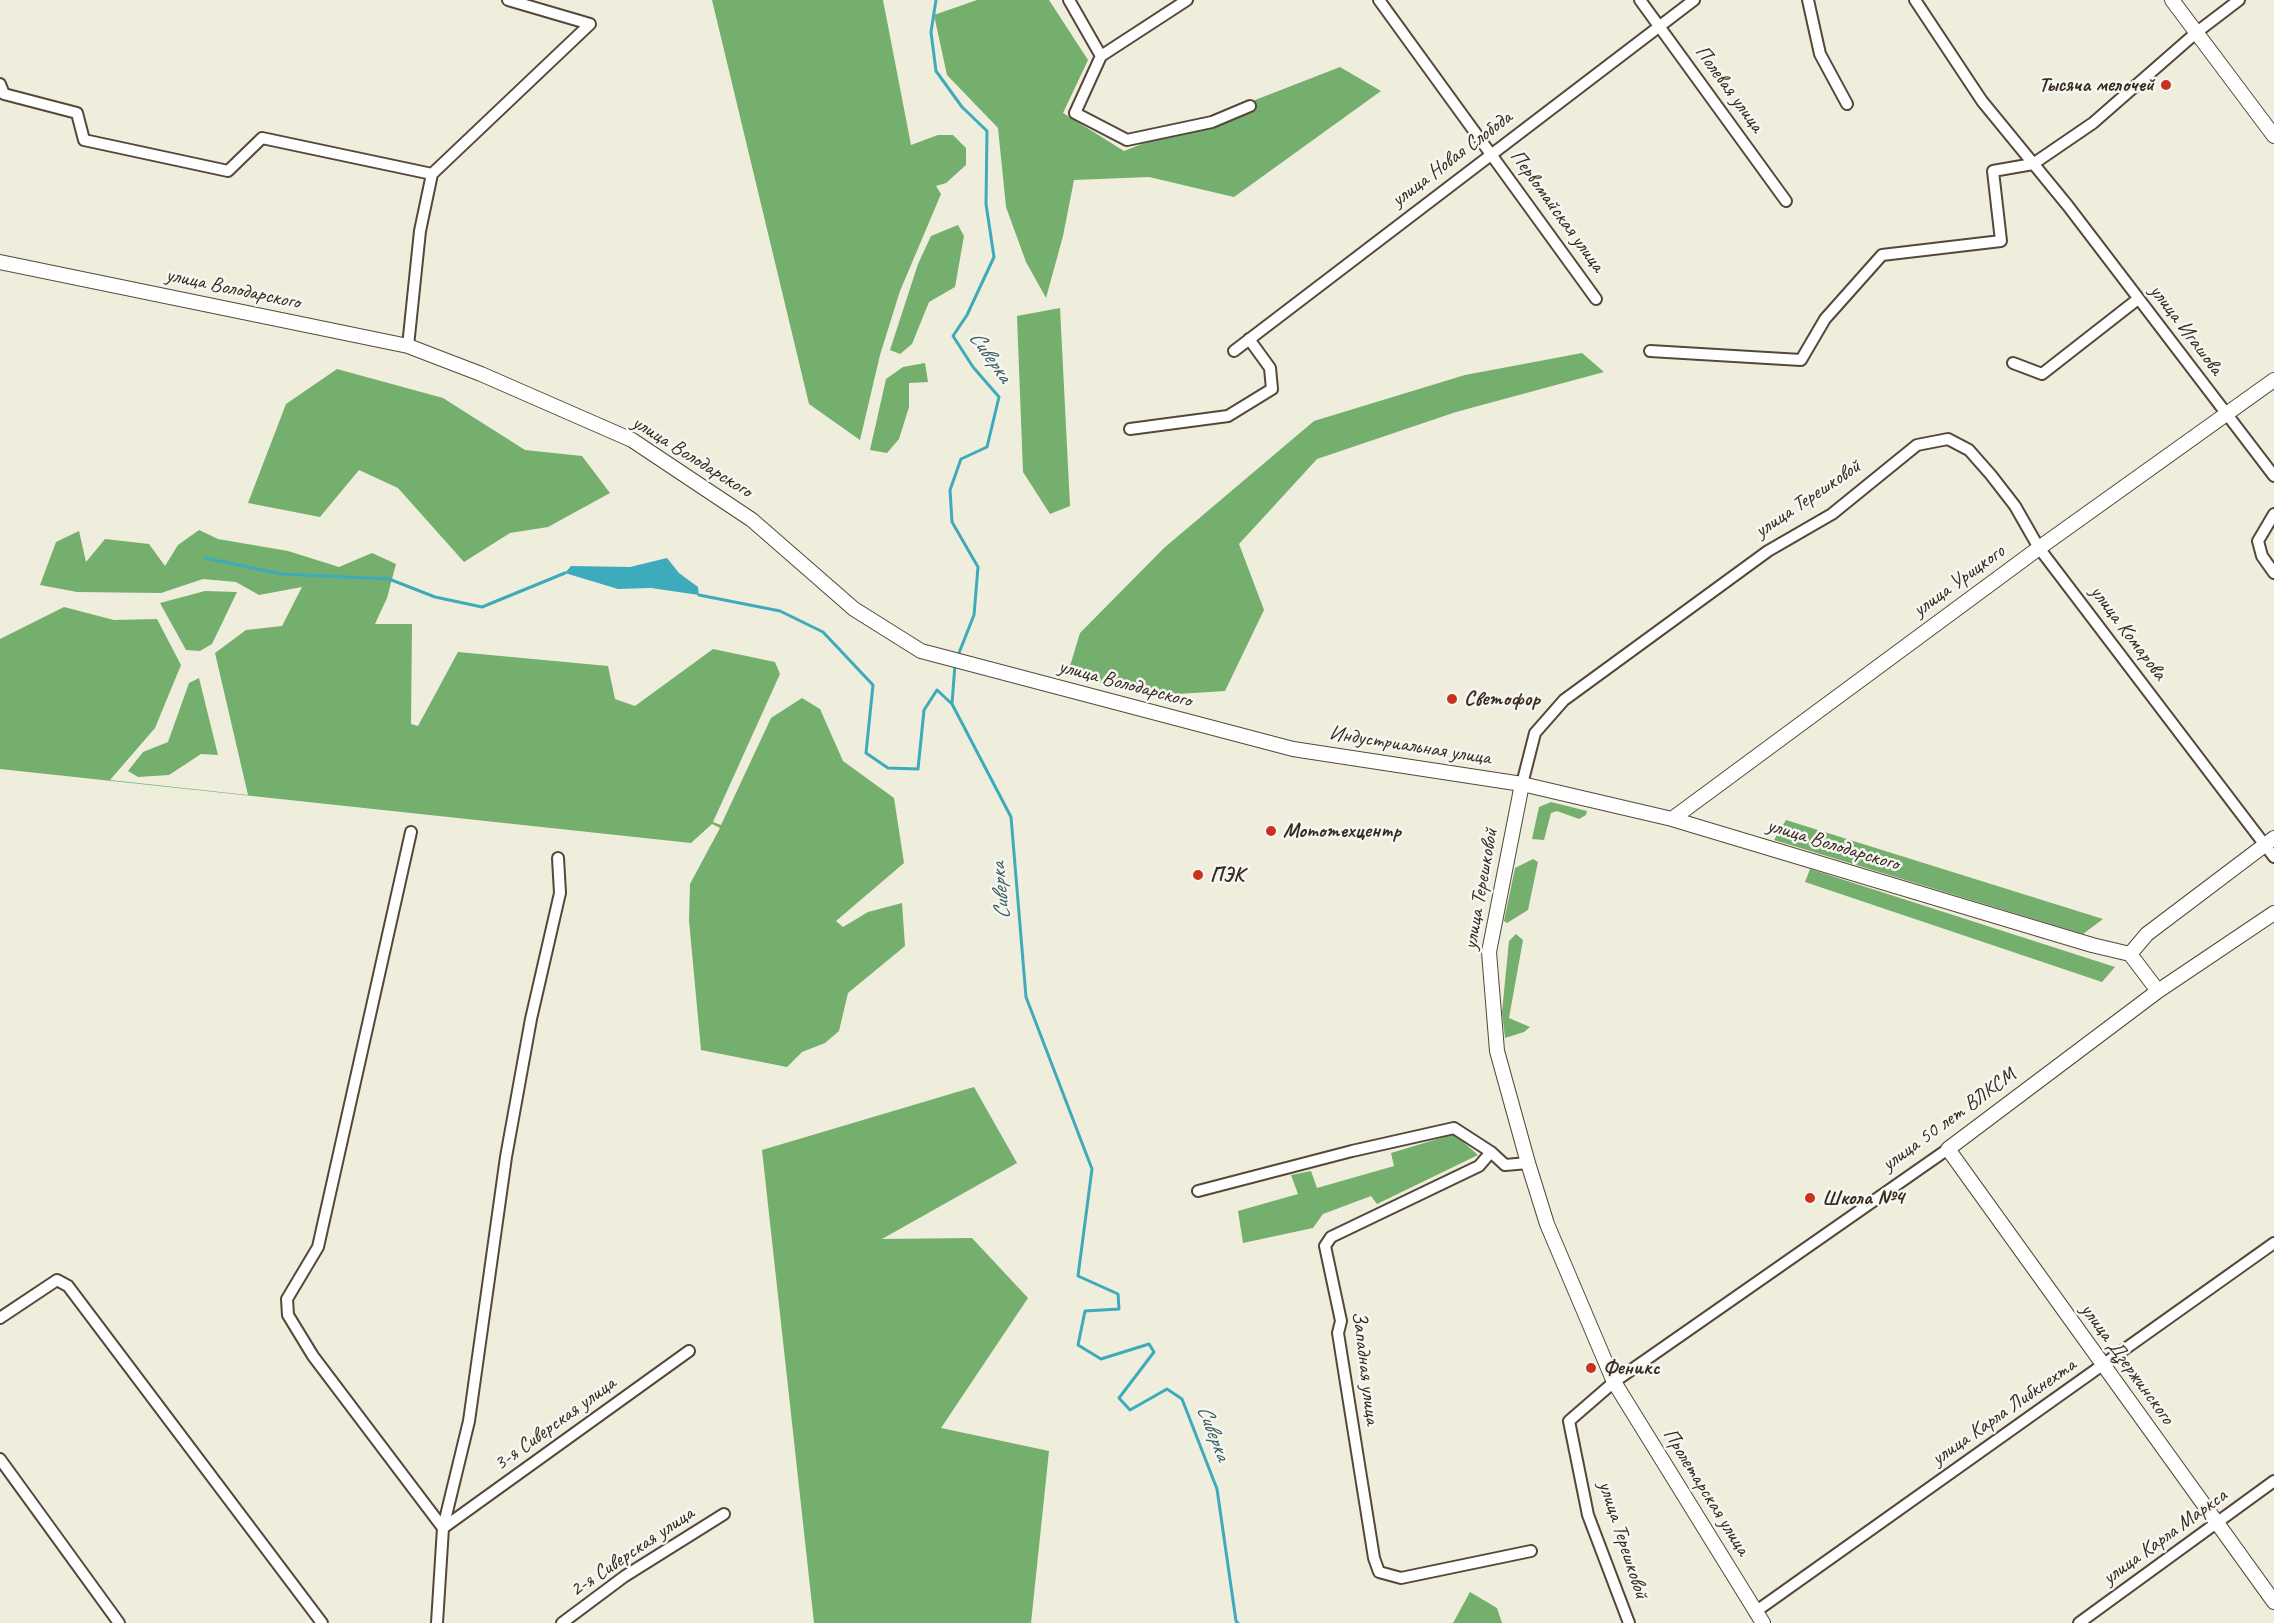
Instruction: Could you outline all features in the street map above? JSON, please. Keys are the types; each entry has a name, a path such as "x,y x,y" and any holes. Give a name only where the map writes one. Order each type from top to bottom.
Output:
{"main road":[{"path":"2172,0 2274,136"},
{"name":"улица Володарского","path":"0,262 408,346 481,374 632,440 752,520 854,609 921,651 1293,749"},
{"name":"улица Урицкого","path":"1672,819 2039,548 2274,380"},
{"name":"Индустриальная улица","path":"1293,749 1521,784"},
{"name":"улица Володарского","path":"1521,784 1672,819 2092,945 2130,954"},
{"name":"улица Терешковой","path":"1521,784 1489,952 1497,1051 1546,1224 1614,1382"},
{"path":"2157,991 2130,954 2147,934 2270,842"},
{"name":"улица 50 лет ВЛКСМ","path":"1948,1149 2157,991 2274,913"},
{"name":"улица Дзержинского","path":"1948,1149 2274,1602"},
{"name":"Пролетарская улица","path":"1614,1382 1759,1617"}],"street":[{"path":"408,346 420,231 432,174 590,24 508,0"},
{"path":"1069,0 1101,56"},
{"path":"1187,0 1101,56 1075,113 1127,140 1212,122 1250,106"},
{"name":"Первомайская улица","path":"1379,0 1596,299"},
{"name":"Полевая улица","path":"1640,0 1786,201"},
{"name":"улица Новая Слобода","path":"1234,351 1694,0"},
{"path":"1808,0 1820,54 1847,104"},
{"name":"улица Игашова","path":"1915,0 1982,101 2068,206 2274,476"},
{"path":"1650,351 1801,360 1825,319 1882,255 2001,241 1993,171 2033,164 2093,123 2197,32 2239,0"},
{"path":"0,84 4,94 77,113 84,140 228,171 262,138 432,174"},
{"path":"2013,363 2042,374 2138,299"},
{"path":"1130,429 1228,416 1272,390 1270,368 1249,339"},
{"name":"улица Комарова","path":"1948,439 1969,450 1991,475 2015,506 2039,548 2270,842 2274,857"},
{"name":"улица Терешковой","path":"1521,784 1535,733 1564,700 1768,551 1832,514 1917,445 1948,439"},
{"path":"2274,514 2258,541 2262,556 2274,573"},
{"path":"411,832 318,1247 287,1299 288,1315 313,1356 443,1528"},
{"path":"437,1623 443,1528 469,1421 506,1157 531,1019 560,893 558,858"},
{"path":"1198,1191 1352,1151 1454,1128 1491,1152 1505,1165 1528,1163"},
{"name":"улица 50 лет ВЛКСМ","path":"1614,1382 1948,1149"},
{"name":"Западная улица","path":"1491,1152 1479,1166 1331,1238 1325,1246 1341,1321 1338,1333 1374,1558 1379,1572 1401,1578 1531,1551"},
{"name":"улица Карла Либкнехта","path":"1759,1617 2274,1243"},
{"path":"0,1318 57,1280 68,1286 322,1623"},
{"name":"3-я Сиверская улица","path":"443,1528 689,1351"},
{"name":"улица Терешковой","path":"1614,1382 1569,1421 1588,1515 1629,1623"},
{"path":"0,1460 119,1623"},
{"name":"улица Карла Маркса","path":"2079,1623 2274,1481"},
{"name":"2-я Сиверская улица","path":"562,1623 625,1576 724,1514"}],"green space":[{"path":"712,0 883,0 911,145 938,135 953,135 966,148 966,165 946,183 936,186 941,194 900,291 880,355 860,440 809,404"},
{"path":"977,0 1049,0 1088,60 1063,113 1124,151 1340,67 1381,91 1234,197 1149,177 1074,180 1063,236 1046,298 1026,262 1006,207 998,128 947,75 934,15"},
{"path":"958,225 964,236 955,287 929,302 912,344 900,354 890,350 918,264 931,236"},
{"path":"1060,308 1070,506 1050,514 1023,472 1017,316"},
{"path":"1582,353 1604,372 1456,412 1317,459 1239,544 1264,610 1225,691 1161,695 1067,676 1080,633 1164,548 1314,421 1465,375"},
{"path":"925,363 928,382 909,383 909,407 899,439 887,453 870,450 886,379 903,367"},
{"path":"337,369 443,398 525,450 582,456 610,493 548,527 510,533 464,562 398,488 359,470 320,517 248,503 286,404"},
{"path":"199,530 218,539 288,551 339,567 372,553 396,564 387,598 375,624 412,624 411,724 418,726 458,652 608,666 615,699 635,706 713,649 775,662 780,674 713,822 721,825 771,718 802,698 820,709 843,761 894,798 904,863 836,921 843,927 868,912 902,903 905,946 848,993 839,1031 825,1043 802,1052 787,1067 701,1050 689,920 690,884 720,828 712,824 691,843 0,769 0,639 64,607 114,620 157,619 181,665 155,728 110,780 248,795 215,653 246,630 282,626 302,587 259,595 236,582 203,579 161,593 77,592 40,585 56,542 79,531 86,562 105,539 149,544 165,566 178,545"},
{"path":"205,591 237,592 212,644 200,651 186,650 160,603"},
{"path":"199,678 218,755 201,754 169,775 138,777 128,771 143,752 168,742 189,683"},
{"path":"1551,802 1587,811 1586,815 1579,819 1557,811 1551,813 1544,840 1532,839 1539,807"},
{"path":"1786,820 2103,919 2083,934 1774,840"},
{"path":"1533,859 1538,862 1528,910 1507,923 1504,921 1515,868"},
{"path":"1810,869 2115,967 2102,982 1805,882"},
{"path":"1516,934 1523,940 1509,1018 1530,1027 1524,1032 1505,1038 1502,1012 1509,941"},
{"path":"974,1087 1017,1163 882,1239 972,1238 1028,1298 941,1428 1049,1451 1031,1623 814,1623 762,1150"},
{"path":"1454,1134 1478,1155 1377,1204 1371,1196 1323,1214 1313,1228 1243,1243 1238,1211 1298,1194 1291,1175 1311,1171 1317,1188 1394,1166 1391,1153"},
{"path":"1470,1592 1497,1608 1502,1623 1453,1623"}],"water":[{"path":"667,558 679,573 698,587 699,595 651,588 618,589 565,573 571,566 630,567"}],"waterway":[{"name":"Сиверка","path":"936,0 931,32 936,71 962,107 987,131 986,204 994,257 967,315 953,336 973,367 999,397 987,447 961,459 950,490 952,522 978,567 974,615 957,658"},
{"path":"205,558 281,574 389,579 435,597 482,607 565,573"},
{"path":"699,595 780,611 823,632 873,685 866,753 888,768 918,769 924,710 937,690 952,704"},
{"name":"Сиверка","path":"955,664 952,704 1011,817 1026,997 1092,1169 1078,1276 1118,1294 1119,1309 1085,1311 1078,1345 1101,1359 1149,1344 1154,1352 1119,1398 1130,1410 1167,1389 1182,1399 1217,1489 1238,1623"}],"place":[{"name":"Тысяча мелочей","path":"2166,85"},
{"name":"Светофор","path":"1452,699"},
{"name":"Мототехцентр","path":"1271,831"},
{"name":"ПЭК","path":"1198,875"},
{"name":"Школа №4","path":"1810,1198"},
{"name":"Феникс","path":"1591,1368"}]}
